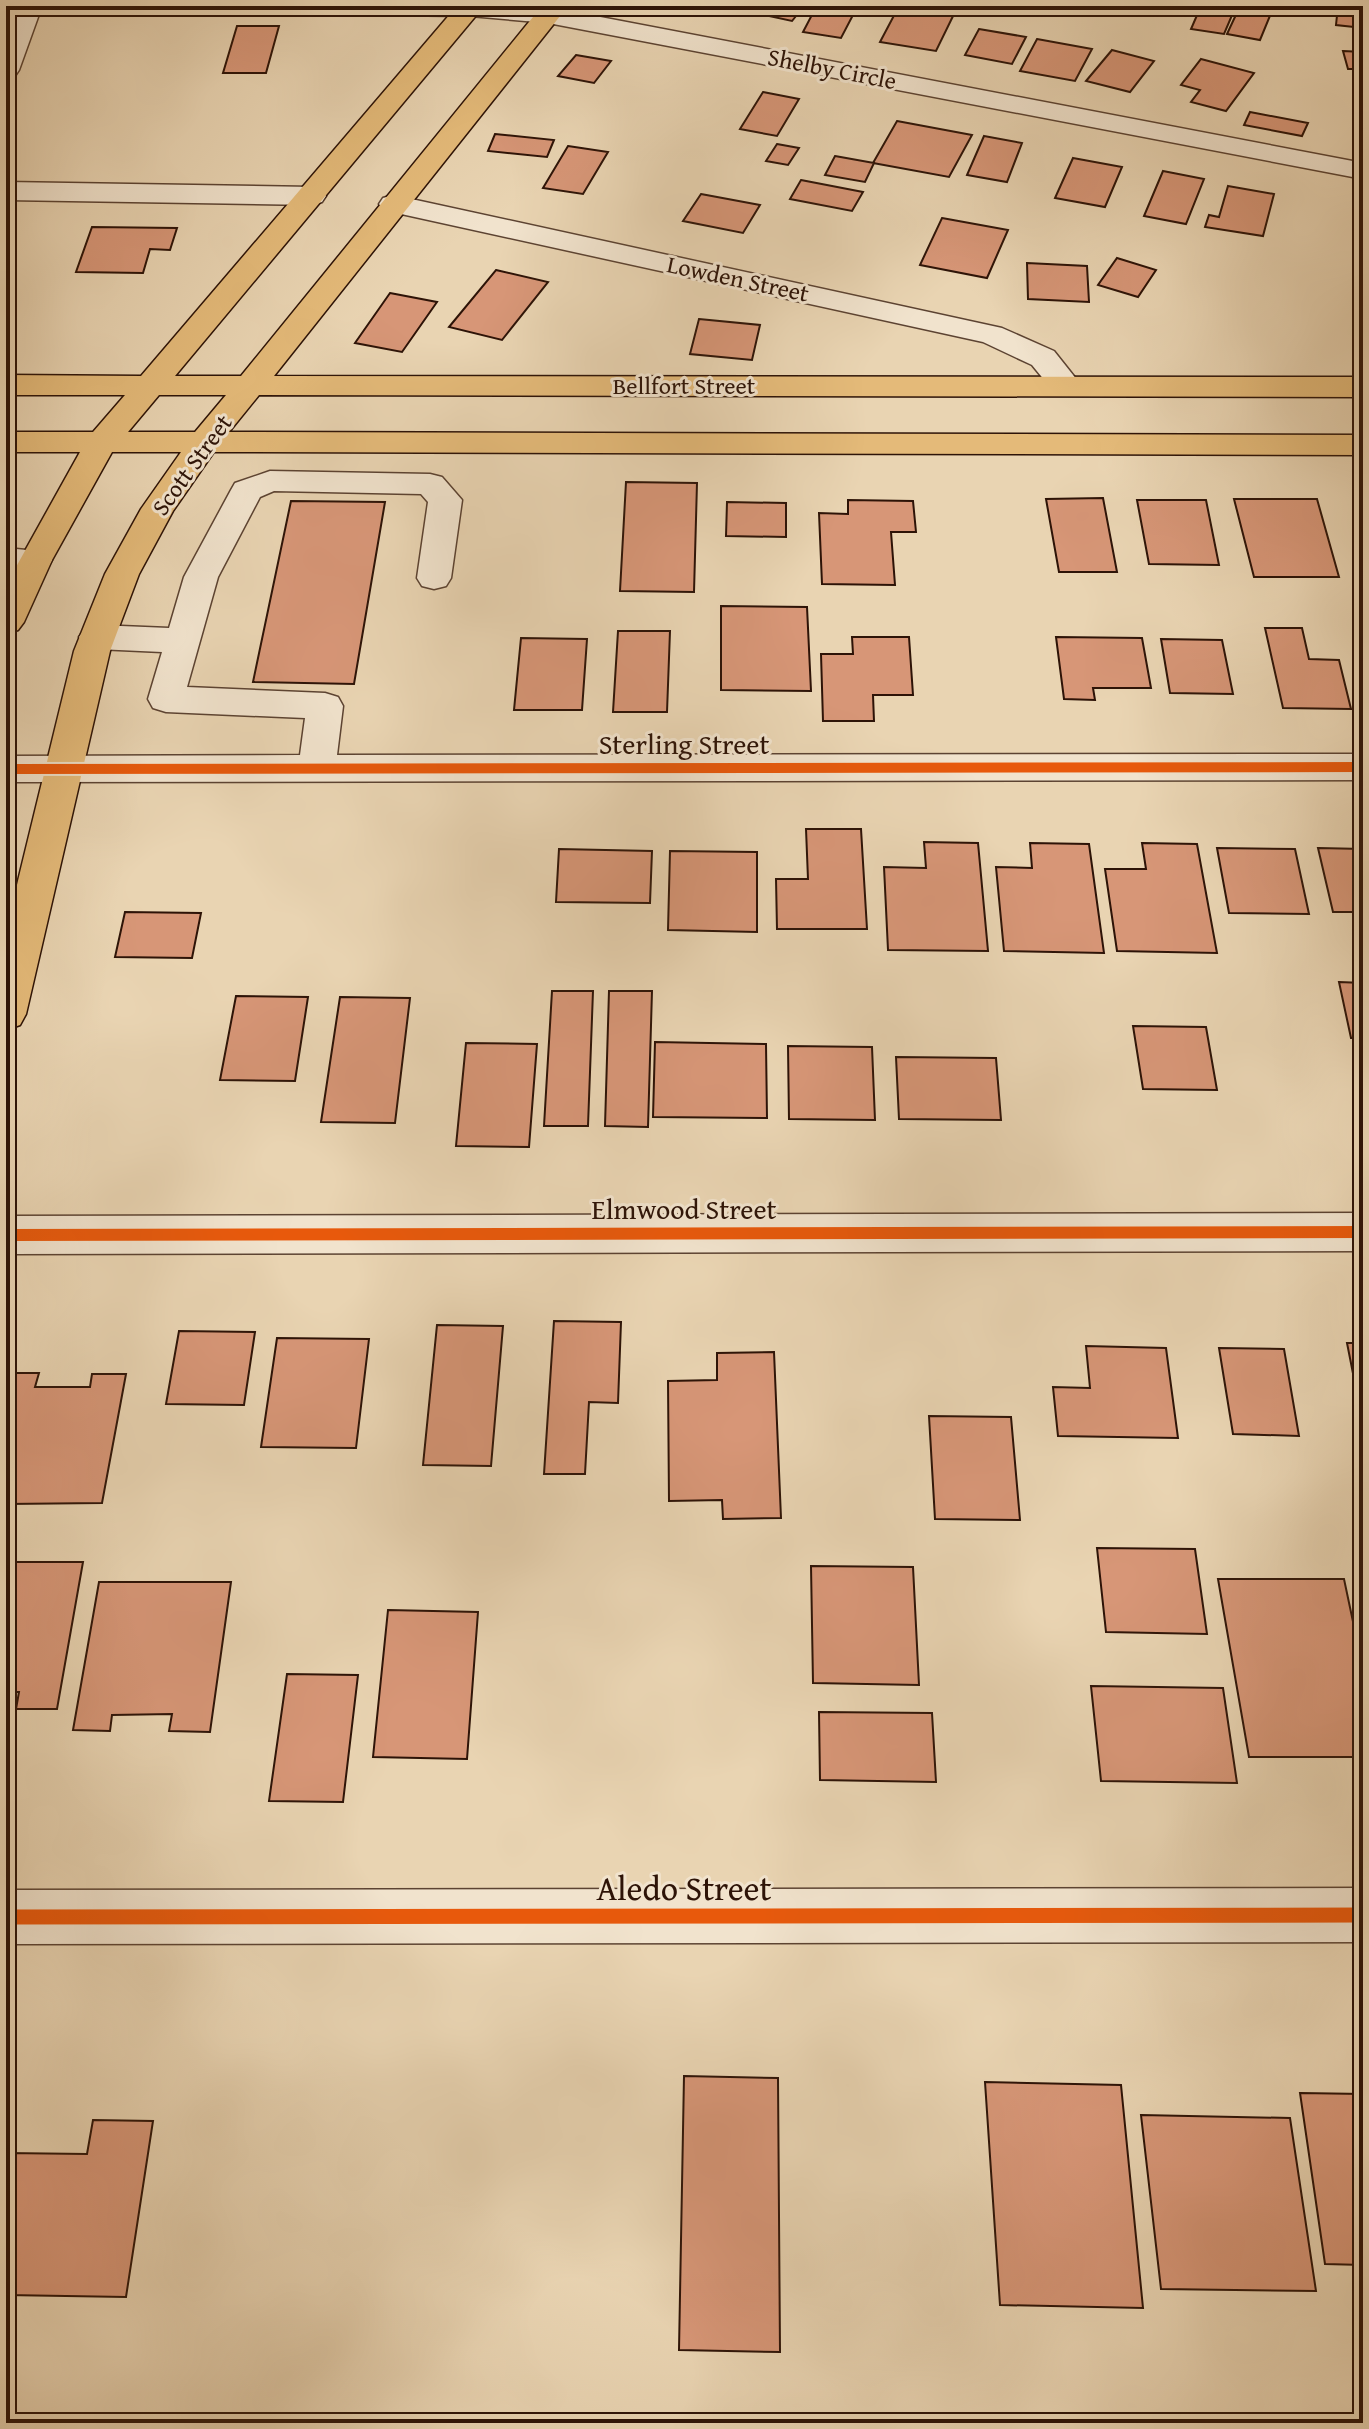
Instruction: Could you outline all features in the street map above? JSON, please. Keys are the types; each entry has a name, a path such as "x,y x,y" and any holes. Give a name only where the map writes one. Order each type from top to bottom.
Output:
{"main road":[{"path":"6,622 21,559 102,442 470,7"},
{"name":"Scott Street","path":"6,1014 97,637 122,574 158,509 204,443 393,204 552,10"},
{"name":"Bellfort Street","path":"6,385 1363,387"},
{"path":"903,386 909,445"},
{"path":"6,442 1363,445"}],"street":[{"path":"6,70 29,6"},
{"name":"Shelby Circle","path":"296,6 552,10 1363,171"},
{"path":"6,191 312,196"},
{"name":"Lowden Street","path":"393,204 991,335 1039,354 1055,365 1065,385"},
{"path":"430,484 436,444"},
{"path":"317,768 325,706 166,699 201,577 247,490 270,481 430,484 445,500 434,578"},
{"path":"97,637 183,641"},
{"name":"Sterling Street","path":"6,769 1363,767"},
{"name":"Elmwood Street","path":"6,1235 1363,1232"},
{"name":"Aledo Street","path":"6,1917 1363,1915"}],"building":[{"path":"745,6 804,6 792,21 742,10"},
{"path":"899,6 947,6 945,11 955,12 936,51 880,42"},
{"path":"1201,6 1236,6 1224,34 1191,29"},
{"path":"1240,6 1274,6 1260,40 1227,34"},
{"path":"1338,6 1363,6 1363,28 1336,25"},
{"path":"815,9 853,15 841,38 803,32"},
{"path":"237,26 279,26 266,73 223,73"},
{"path":"979,29 1026,37 1012,64 965,55"},
{"path":"1037,39 1092,49 1075,81 1020,71"},
{"path":"1112,50 1154,61 1130,92 1086,81"},
{"path":"1343,51 1363,52 1363,69 1348,69"},
{"path":"576,55 611,61 594,83 558,76"},
{"path":"1201,59 1254,73 1226,111 1191,102 1200,90 1181,85"},
{"path":"763,92 799,99 777,136 740,129"},
{"path":"1250,112 1308,123 1302,136 1244,125"},
{"path":"897,121 972,135 949,177 873,163"},
{"path":"495,134 554,140 547,157 488,151"},
{"path":"984,136 1022,143 1007,182 967,175"},
{"path":"777,144 799,148 788,165 766,161"},
{"path":"568,146 608,152 583,194 543,188"},
{"path":"835,156 874,163 865,182 825,175"},
{"path":"1073,158 1122,167 1105,207 1055,198"},
{"path":"1163,171 1204,179 1186,224 1144,216"},
{"path":"801,180 863,192 852,211 790,199"},
{"path":"1228,186 1274,194 1263,236 1205,227 1209,215 1219,217"},
{"path":"701,194 760,205 743,233 683,221"},
{"path":"942,218 1008,230 987,278 920,265"},
{"path":"92,227 177,228 170,250 150,249 143,273 76,272"},
{"path":"1117,258 1156,270 1138,297 1098,285"},
{"path":"1027,263 1087,266 1089,302 1028,299"},
{"path":"496,270 548,282 502,340 449,327"},
{"path":"390,293 437,302 402,352 355,343"},
{"path":"699,319 760,325 752,360 690,354"},
{"path":"626,482 697,483 694,592 620,591"},
{"path":"1103,498 1117,572 1059,572 1046,499"},
{"path":"1234,499 1317,499 1339,577 1254,577"},
{"path":"848,500 913,501 916,532 891,532 895,585 822,584 819,513 848,514"},
{"path":"1137,500 1206,500 1219,565 1149,564"},
{"path":"291,501 385,502 354,684 253,682"},
{"path":"727,502 786,503 786,537 726,536"},
{"path":"721,606 807,607 811,691 721,690"},
{"path":"1265,628 1302,628 1309,659 1339,660 1351,709 1283,708"},
{"path":"618,631 670,631 667,712 613,712"},
{"path":"852,637 909,637 913,695 873,695 874,721 823,721 821,654 853,654"},
{"path":"1056,637 1142,638 1151,688 1093,688 1095,700 1064,699"},
{"path":"521,638 587,639 582,710 514,710"},
{"path":"1161,639 1222,640 1233,694 1170,693"},
{"path":"806,829 861,829 867,929 777,929 776,879 808,879"},
{"path":"924,842 978,843 988,951 888,950 884,867 926,868"},
{"path":"1030,843 1089,844 1104,953 1004,951 996,867 1032,868"},
{"path":"1142,843 1197,844 1217,953 1117,951 1105,869 1146,869"},
{"path":"1217,848 1295,849 1309,914 1229,913"},
{"path":"1318,848 1363,849 1363,912 1333,912"},
{"path":"559,849 652,851 650,903 556,902"},
{"path":"670,851 757,852 757,932 668,930"},
{"path":"125,912 201,913 192,958 115,957"},
{"path":"1339,982 1363,983 1363,1038 1351,1038"},
{"path":"552,991 593,991 588,1126 544,1126"},
{"path":"609,991 652,991 648,1127 605,1126"},
{"path":"236,996 308,997 295,1081 220,1080"},
{"path":"340,997 410,998 395,1123 321,1122"},
{"path":"1133,1026 1206,1027 1217,1090 1143,1089"},
{"path":"655,1042 766,1044 767,1118 653,1117"},
{"path":"466,1043 537,1044 529,1147 456,1146"},
{"path":"788,1046 872,1047 875,1120 789,1119"},
{"path":"896,1057 996,1058 1001,1120 899,1119"},
{"path":"554,1321 621,1322 618,1403 589,1402 585,1474 544,1474"},
{"path":"437,1325 503,1326 491,1466 423,1465"},
{"path":"179,1331 255,1332 244,1405 166,1404"},
{"path":"277,1338 369,1339 356,1448 261,1447"},
{"path":"1347,1343 1363,1343 1363,1404 1359,1404"},
{"path":"1086,1346 1166,1348 1178,1438 1058,1436 1053,1387 1090,1388"},
{"path":"1219,1348 1284,1349 1299,1436 1233,1434"},
{"path":"774,1352 781,1518 723,1519 722,1500 669,1501 668,1381 717,1380 717,1353"},
{"path":"6,1373 39,1373 35,1387 90,1387 92,1374 126,1374 102,1503 6,1504"},
{"path":"929,1416 1011,1417 1020,1520 935,1519"},
{"path":"1097,1548 1195,1549 1207,1634 1106,1632"},
{"path":"6,1562 83,1562 57,1709 16,1709 19,1692 6,1692"},
{"path":"811,1566 913,1567 919,1685 813,1683"},
{"path":"1218,1579 1344,1579 1363,1669 1363,1757 1249,1757"},
{"path":"99,1582 231,1582 210,1732 169,1731 172,1714 112,1715 110,1731 73,1730"},
{"path":"388,1610 478,1612 467,1759 373,1757"},
{"path":"287,1674 358,1675 343,1802 269,1801"},
{"path":"1091,1686 1223,1688 1237,1783 1101,1781"},
{"path":"819,1712 932,1713 936,1782 820,1780"},
{"path":"684,2076 778,2078 780,2352 679,2350"},
{"path":"985,2082 1121,2085 1143,2308 1000,2305"},
{"path":"1300,2093 1363,2094 1363,2265 1325,2264"},
{"path":"1141,2115 1290,2118 1316,2291 1161,2289"},
{"path":"93,2120 153,2121 126,2297 6,2295 6,2153 87,2154"},
{"path":"6,2418 279,2423 6,2423"}],"cycle path":[{"path":"6,769 1363,767"},
{"path":"6,1235 1363,1232"},
{"path":"6,1917 1363,1915"}]}
